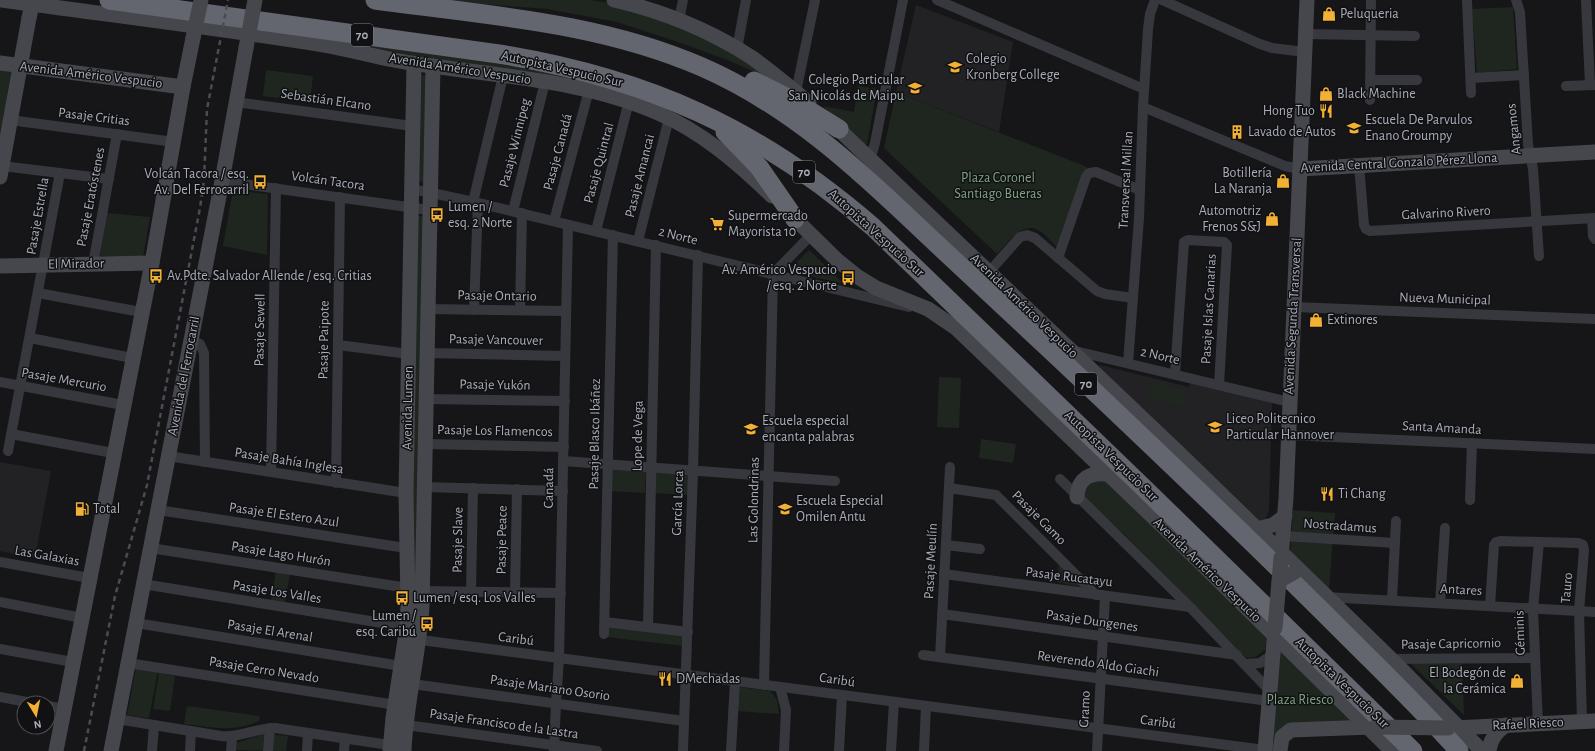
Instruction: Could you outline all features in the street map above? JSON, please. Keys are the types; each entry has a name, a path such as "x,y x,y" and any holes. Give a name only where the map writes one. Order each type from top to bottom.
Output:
{"highway":[{"name":"Autopista Vespucio Sur","path":"109,0 531,59 613,79 658,94 701,112 753,140 803,171 851,207 873,227 1134,478 1413,751"},
{"name":"70","path":"375,0 526,20 584,30 624,40 681,58 725,78 765,100 812,132 851,164 1214,504 1415,703 1459,751"},
{"path":"681,58 730,71 763,85 800,105 839,129"},
{"path":"701,112 724,131 752,159 795,219"}],"main road":[{"name":"Avenida Américo Vespucio","path":"2,0 316,43 414,64 545,82 589,90 629,101 669,118 706,139 734,160 845,267 862,280 876,288 915,303 936,314 966,337 1275,632 1371,727 1392,751"},
{"path":"1,171 33,0"},
{"path":"56,751 113,453 152,263 183,86 201,0"},
{"name":"Avenida del Ferrocarril","path":"111,751 222,180 255,0"},
{"name":"Avenida Américo Vespucio","path":"614,0 631,2 679,20 737,48 796,92 839,129 1257,529 1298,572 1391,659 1454,728 1482,751"},
{"name":"Avenida Segunda Transversal","path":"1265,751 1285,516 1307,0"},
{"name":"Avenida Américo Vespucio","path":"0,63 183,86"},
{"name":"Avenida Lumen","path":"414,64 406,548 415,590"},
{"name":"Avenida Lumen","path":"397,748 406,725 412,684 410,635 424,487 433,66"},
{"name":"Avenida Central Gonzalo Pérez Llona","path":"1300,169 1595,152"},
{"name":"El Mirador","path":"0,266 152,263"},
{"path":"1077,497 1079,486 1084,478 1093,474 1108,474"},
{"path":"1257,529 1270,526 1285,516"},
{"path":"1279,582 1284,578 1298,572"},
{"name":"Avenida Lumen","path":"397,748 396,705 401,666 410,635"},
{"path":"1427,727 1433,722 1437,710"},
{"name":"Rafael Riesco","path":"1454,728 1589,722"},
{"path":"1489,751 1493,738 1506,725"},
{"path":"1280,751 1282,737 1291,730 1371,727 1454,728"}],"street":[{"path":"679,20 683,0"},
{"path":"737,48 746,0"},
{"path":"796,92 815,0"},
{"path":"870,160 875,143 903,0"},
{"path":"937,0 1144,89"},
{"name":"Transversal Millan","path":"1128,363 1134,298 1144,89 1149,22 1155,0"},
{"path":"1162,0 1260,44 1305,52"},
{"path":"1370,100 1371,0"},
{"path":"1467,0 1471,93"},
{"name":"Angamos","path":"1516,0 1520,12 1528,144 1533,170 1539,256"},
{"path":"1566,86 1592,85 1591,39 1586,0"},
{"path":"1306,34 1415,36"},
{"path":"1471,78 1524,75"},
{"path":"474,310 475,202 503,76"},
{"path":"1370,80 1417,80"},
{"name":"Pasaje Winnipeg","path":"520,310 518,212 545,82"},
{"name":"Pasaje Canadá","path":"554,221 589,90"},
{"name":"Pasaje Quintral","path":"596,231 629,101"},
{"name":"Sebastián Elcano","path":"236,102 412,126"},
{"name":"Avenida Central Gonzalo Pérez Llona","path":"1143,107 1285,166 1300,169"},
{"name":"Pasaje Amancai","path":"638,241 669,118"},
{"name":"Pasaje Critias","path":"10,120 174,142"},
{"name":"Pasaje Eratóstenes","path":"93,264 117,134"},
{"name":"Galvarino Rivero","path":"1359,165 1364,225 1368,230 1594,219 1593,236 1595,239"},
{"path":"1,171 60,173 109,179"},
{"path":"1058,258 1086,177 1089,174 1094,172 1098,173 1140,190"},
{"name":"Pasaje Estrella","path":"8,451 60,173"},
{"name":"Volcán Tacora","path":"222,180 429,210"},
{"name":"Pasaje Sewell","path":"271,472 276,188"},
{"name":"2 Norte","path":"412,190 430,192 518,212 936,314"},
{"name":"Pasaje Paipote","path":"336,482 340,197"},
{"name":"Canadá","path":"554,748 561,593 568,225"},
{"name":"Pasaje Blasco Ibáñez","path":"604,634 613,235"},
{"path":"773,274 811,235"},
{"path":"989,272 1018,239 1023,235 1033,236 1097,291 1104,294 1134,298"},
{"name":"Pasaje Islas Canarias","path":"1175,374 1184,242 1188,240 1224,242 1227,245 1219,384"},
{"name":"Lope de Vega","path":"648,627 656,245"},
{"name":"García Lorca","path":"683,751 693,471 698,256"},
{"name":"Las Golondrinas","path":"764,685 773,274"},
{"path":"38,293 141,312"},
{"name":"Nueva Municipal","path":"1294,307 1595,319"},
{"name":"Pasaje Ontario","path":"428,309 566,311"},
{"path":"30,338 132,358"},
{"path":"191,340 200,344 204,353 205,462"},
{"path":"338,345 409,354"},
{"name":"2 Norte","path":"1070,350 1219,384 1289,402"},
{"name":"Pasaje Vancouver","path":"427,353 566,356"},
{"name":"Pasaje Mercurio","path":"0,382 123,405"},
{"name":"Pasaje Yukón","path":"426,398 565,401"},
{"path":"11,434 113,453"},
{"name":"Santa Amanda","path":"1288,435 1595,449"},
{"path":"1470,500 1472,443"},
{"name":"Pasaje Los Flamencos","path":"425,444 564,447"},
{"name":"Pasaje Bahía Inglesa","path":"168,456 406,493"},
{"path":"563,461 835,481"},
{"name":"Pasaje Meulín","path":"940,657 950,467"},
{"path":"1060,480 1246,664 1269,696"},
{"path":"424,487 563,491"},
{"name":"Pasaje Slave","path":"471,591 473,488"},
{"name":"Pasaje Gamo","path":"949,488 996,494 1100,595"},
{"name":"Pasaje Peace","path":"515,592 517,489"},
{"name":"Pasaje El Estero Azul","path":"158,510 406,548"},
{"path":"1392,600 1396,521"},
{"path":"1440,603 1446,528"},
{"name":"Nostradamus","path":"1283,536 1395,543"},
{"name":"Tauro","path":"1490,606 1494,545 1496,542 1578,543 1583,546 1584,550 1579,611 1589,722"},
{"name":"Géminis","path":"1538,724 1533,609 1539,542"},
{"path":"946,545 980,549"},
{"name":"Pasaje Lago Hurón","path":"150,548 415,590"},
{"name":"Las Galaxias","path":"0,562 90,578"},
{"name":"Pasaje Rucatayu","path":"944,574 1190,607"},
{"name":"Pasaje Los Valles","path":"143,584 410,635"},
{"path":"415,590 561,593"},
{"name":"Gramo","path":"1097,751 1102,636 1100,595"},
{"name":"Antares","path":"1326,597 1595,612"},
{"path":"0,602 82,618"},
{"name":"Pasaje Dungenes","path":"942,614 1237,655"},
{"path":"604,622 688,632"},
{"name":"Pasaje El Arenal","path":"136,623 401,666"},
{"name":"Caribú","path":"410,635 559,659 1098,728 1265,751"},
{"path":"0,648 73,662"},
{"name":"Reverendo Aldo Giachi","path":"923,655 1100,679 1269,696"},
{"path":"1246,664 1260,663 1272,655"},
{"name":"Pasaje Capricornio","path":"1391,659 1535,658"},
{"name":"Pasaje Cerro Nevado","path":"128,663 396,705"},
{"path":"731,751 735,681"},
{"name":"Pasaje Mariano Osorio","path":"412,684 684,721"},
{"path":"780,687 786,710 784,751"},
{"path":"839,751 842,695"},
{"path":"0,697 16,700"},
{"path":"892,751 894,702"},
{"path":"924,751 926,706"},
{"path":"56,708 64,709"},
{"path":"117,719 232,737 270,728 345,738 397,748"},
{"path":"152,751 154,725"},
{"name":"Pasaje Francisco de la Lastra","path":"406,725 554,748 597,751"},
{"path":"268,751 270,728"},
{"path":"190,751 191,731"},
{"path":"307,751 308,733"},
{"path":"231,751 232,737"},
{"path":"344,751 345,738"}],"shaded area":[{"name":"Colegio Kronberg College","path":"916,5 1013,42 999,132 896,92"},
{"name":"Liceo Politecnico Particular Hannover","path":"1100,365 1189,387 1190,383 1272,402 1269,511 1265,520 1260,523 1097,368"},
{"path":"0,462 51,471 35,558 0,551"}],"green space":[{"path":"589,0 632,8 674,22 700,34 733,52 786,86 730,61 617,22 547,9 447,1"},
{"path":"1513,7 1517,69 1477,73 1472,9"},
{"path":"342,41 478,55 608,86 405,54"},
{"path":"0,69 14,71 0,140"},
{"path":"266,70 313,76 310,102 263,96"},
{"path":"418,75 427,76 425,182 417,181"},
{"path":"858,86 877,89 867,144 862,146 823,106 854,112"},
{"name":"Plaza Coronel Santiago Bueras","path":"896,92 1087,167 1059,250 1044,234 1032,228 1020,231 997,254 884,148"},
{"path":"233,190 268,194 267,255 223,246"},
{"path":"107,213 150,217 143,257 100,256"},
{"path":"415,215 424,217 417,602 412,591"},
{"path":"809,250 844,284 788,271"},
{"path":"939,377 961,378 959,428 937,427"},
{"path":"1151,382 1188,391 1183,406 1148,398"},
{"path":"981,439 1016,444 1013,463 979,458"},
{"path":"611,468 646,470 645,493 610,491"},
{"path":"655,470 690,472 688,495 653,493"},
{"path":"1104,477 1267,635 1265,650 1255,657 1246,658 1124,534 1085,500 1084,496 1088,483"},
{"path":"1293,510 1335,513 1329,589 1290,553"},
{"path":"1059,563 1086,588 1057,582"},
{"path":"276,571 290,574 285,602 271,600"},
{"path":"608,624 685,633 683,646 606,637"},
{"name":"Plaza Riesco","path":"1279,644 1358,722 1272,736"},
{"path":"1410,663 1462,664 1464,715"},
{"path":"136,667 158,670 149,718 127,715"},
{"path":"159,673 175,676 170,711 153,709"},
{"path":"739,687 770,691 777,700 779,714 737,711"},
{"path":"187,706 260,716 259,721 249,725 231,728 213,728 184,724"},
{"path":"264,734 288,736 286,751 236,750 236,743"}],"railway":[{"path":"84,751 115,596 147,485 200,208 204,180 207,109 228,0"}],"place":[{"name":"Peluqueria","path":"1329,14"},
{"name":"Colegio Kronberg College","path":"955,67"},
{"name":"Colegio Particular San Nicolás de Maipu","path":"915,88"},
{"name":"Black Machine","path":"1326,94"},
{"name":"Hong Tuo","path":"1326,111"},
{"name":"Escuela De Parvulos Enano Groumpy","path":"1354,128"},
{"name":"Lavado de Autos","path":"1237,132"},
{"name":"Botillería La Naranja","path":"1283,181"},
{"name":"Volcán Tacora / esq. Av. Del Ferrocarril","path":"260,182"},
{"name":"Lumen / esq. 2 Norte","path":"437,215"},
{"name":"Automotriz Frenos S&J","path":"1272,219"},
{"name":"Supermercado Mayorista 10","path":"717,224"},
{"name":"Av.Pdte. Salvador Allende / esq. Critias","path":"156,276"},
{"name":"Av. Américo Vespucio / esq. 2 Norte","path":"848,278"},
{"name":"Extinores","path":"1316,320"},
{"name":"Liceo Politecnico Particular Hannover","path":"1215,427"},
{"name":"Escuela especial encanta palabras","path":"751,429"},
{"name":"Ti Chang","path":"1327,494"},
{"name":"Total","path":"82,509"},
{"name":"Escuela Especial Omilen Antu","path":"785,509"},
{"name":"Lumen / esq. Los Valles","path":"402,598"},
{"name":"Lumen / esq. Caribú","path":"427,624"},
{"name":"DMechadas","path":"665,679"},
{"name":"El Bodegón de la Cerámica","path":"1517,681"}]}
